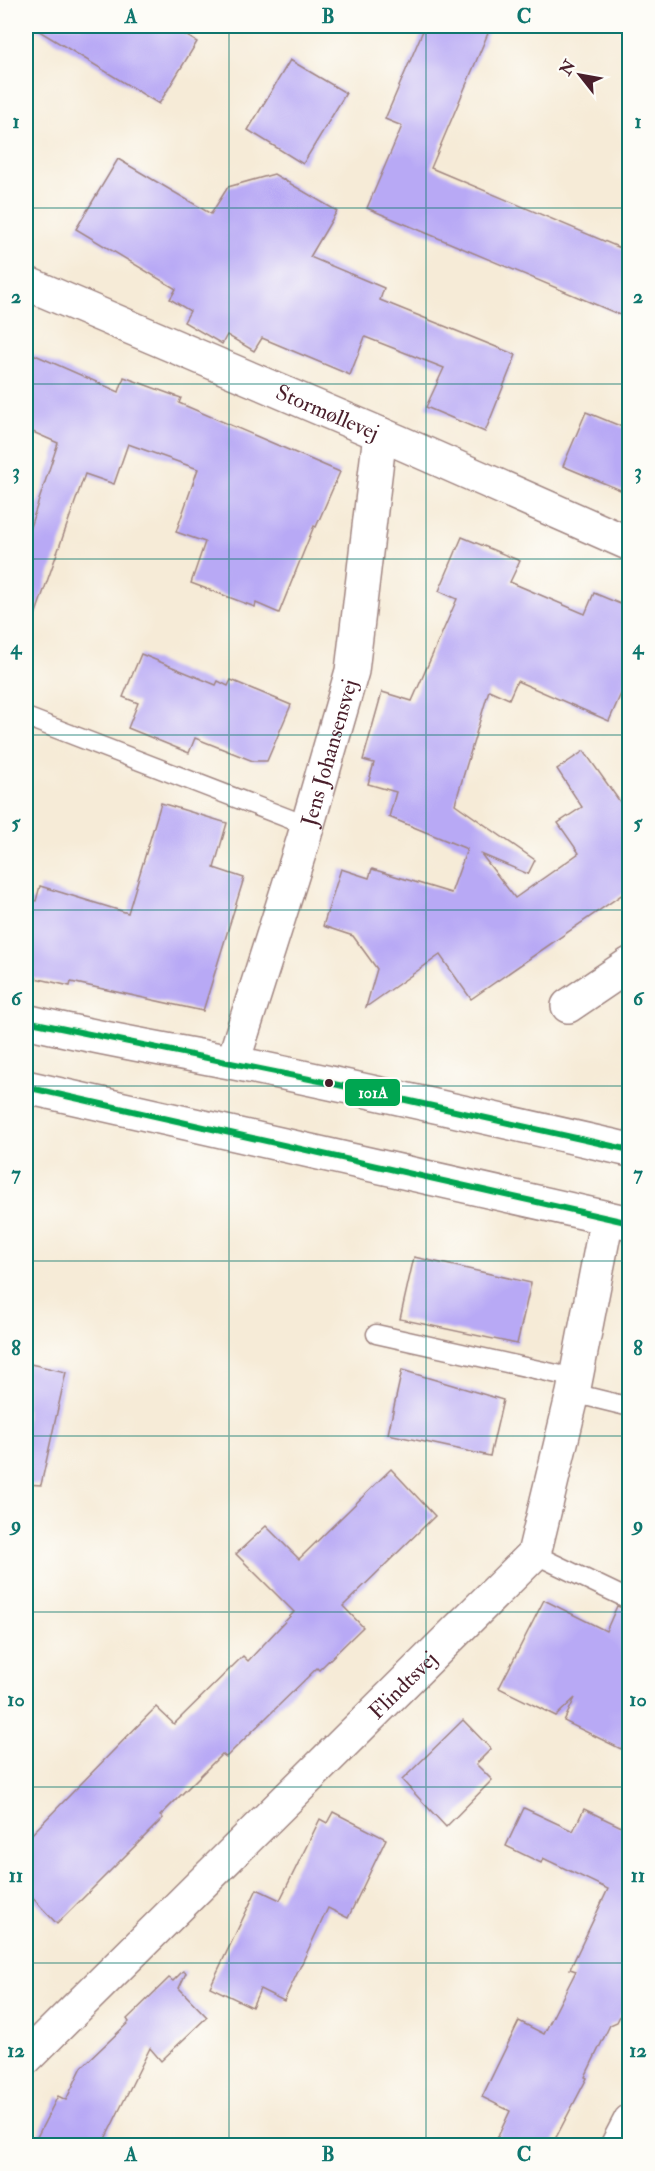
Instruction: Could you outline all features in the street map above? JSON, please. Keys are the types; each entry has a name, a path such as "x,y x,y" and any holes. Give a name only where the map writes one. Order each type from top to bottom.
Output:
{"street":[{"name":"Stormøllevej","path":"26,283 380,434 630,544"},
{"name":"Jens Johansensvej","path":"232,1062 308,826 352,671 380,434"},
{"path":"568,1006 630,964"},
{"path":"26,1021 77,1034 232,1062 445,1107 630,1150"},
{"path":"26,1087 618,1221 574,1386 534,1554"},
{"name":"Flindtsvej","path":"26,2058 534,1554"},
{"path":"617,2145 630,2121"}],"lane":[{"path":"26,717 308,826"},
{"path":"376,1334 574,1386 630,1407"},
{"path":"534,1554 630,1600"}],"building":[{"path":"31,26 171,26 197,42 159,104"},
{"path":"425,26 491,26 431,168 630,252 630,319 367,208 402,126 385,119"},
{"path":"290,60 346,93 303,164 248,130"},
{"path":"118,159 211,214 228,187 274,174 337,211 310,257 384,288 380,300 516,355 485,432 426,407 444,368 365,337 350,375 262,338 254,351 227,335 222,344 184,322 190,311 170,299 176,289 76,229"},
{"path":"26,351 119,392 124,377 181,398 179,403 340,472 316,527 314,526 279,613 256,603 255,607 191,583 205,542 176,532 198,469 128,444 114,484 85,474 31,627 26,626 26,539 58,443 26,429"},
{"path":"586,412 630,430 630,494 563,466"},
{"path":"462,537 520,561 510,582 585,614 594,593 630,608 630,673 609,721 517,681 509,699 489,690 455,804 535,860 528,874 481,854 515,898 579,853 558,823 582,807 557,769 584,751 630,816 630,889 471,999 440,955 366,1007 377,969 353,936 323,926 341,869 369,878 372,869 451,893 467,849 389,817 396,792 368,784 374,763 363,760 382,692 412,701 457,599 439,591"},
{"path":"141,654 216,685 218,681 228,686 231,680 291,705 267,761 253,761 195,738 189,753 128,728 138,703 123,697"},
{"path":"161,803 227,823 214,868 244,878 203,1011 71,982 70,986 26,976 26,899 36,901 40,886 128,913"},
{"path":"414,1257 531,1283 517,1344 400,1319"},
{"path":"26,1363 66,1372 41,1485 26,1484"},
{"path":"402,1370 503,1400 490,1456 388,1434"},
{"path":"391,1469 435,1516 343,1606 363,1627 319,1670 317,1668 226,1757 222,1754 160,1816 163,1818 57,1924 26,1891 26,1840 156,1707 174,1724 243,1656 248,1661 294,1612 236,1554 266,1526 299,1559"},
{"path":"544,1600 606,1631 617,1606 630,1611 630,1751 622,1747 621,1749 564,1721 575,1698 556,1716 499,1688"},
{"path":"463,1720 491,1749 476,1764 492,1780 446,1827 402,1780"},
{"path":"524,1808 573,1831 584,1809 630,1831 630,1996 617,2022 610,2025 585,2077 587,2078 552,2145 494,2145 510,2111 482,2097 519,2021 544,2034 576,1971 570,1969 608,1889 543,1858 541,1863 506,1846"},
{"path":"333,1812 386,1839 348,1918 328,1908 284,2001 260,1989 252,2007 210,1987 257,1889 280,1900 320,1819 327,1823"},
{"path":"183,1971 186,1973 179,1988 207,2017 161,2061 150,2048 102,2145 33,2145 58,2096 66,2100 82,2067 129,2022 127,2019 169,1978 173,1981"}],"transit line":[{"name":"101A","path":"26,1021 334,1084 630,1150"},
{"name":"101A","path":"26,1087 630,1223"}]}
